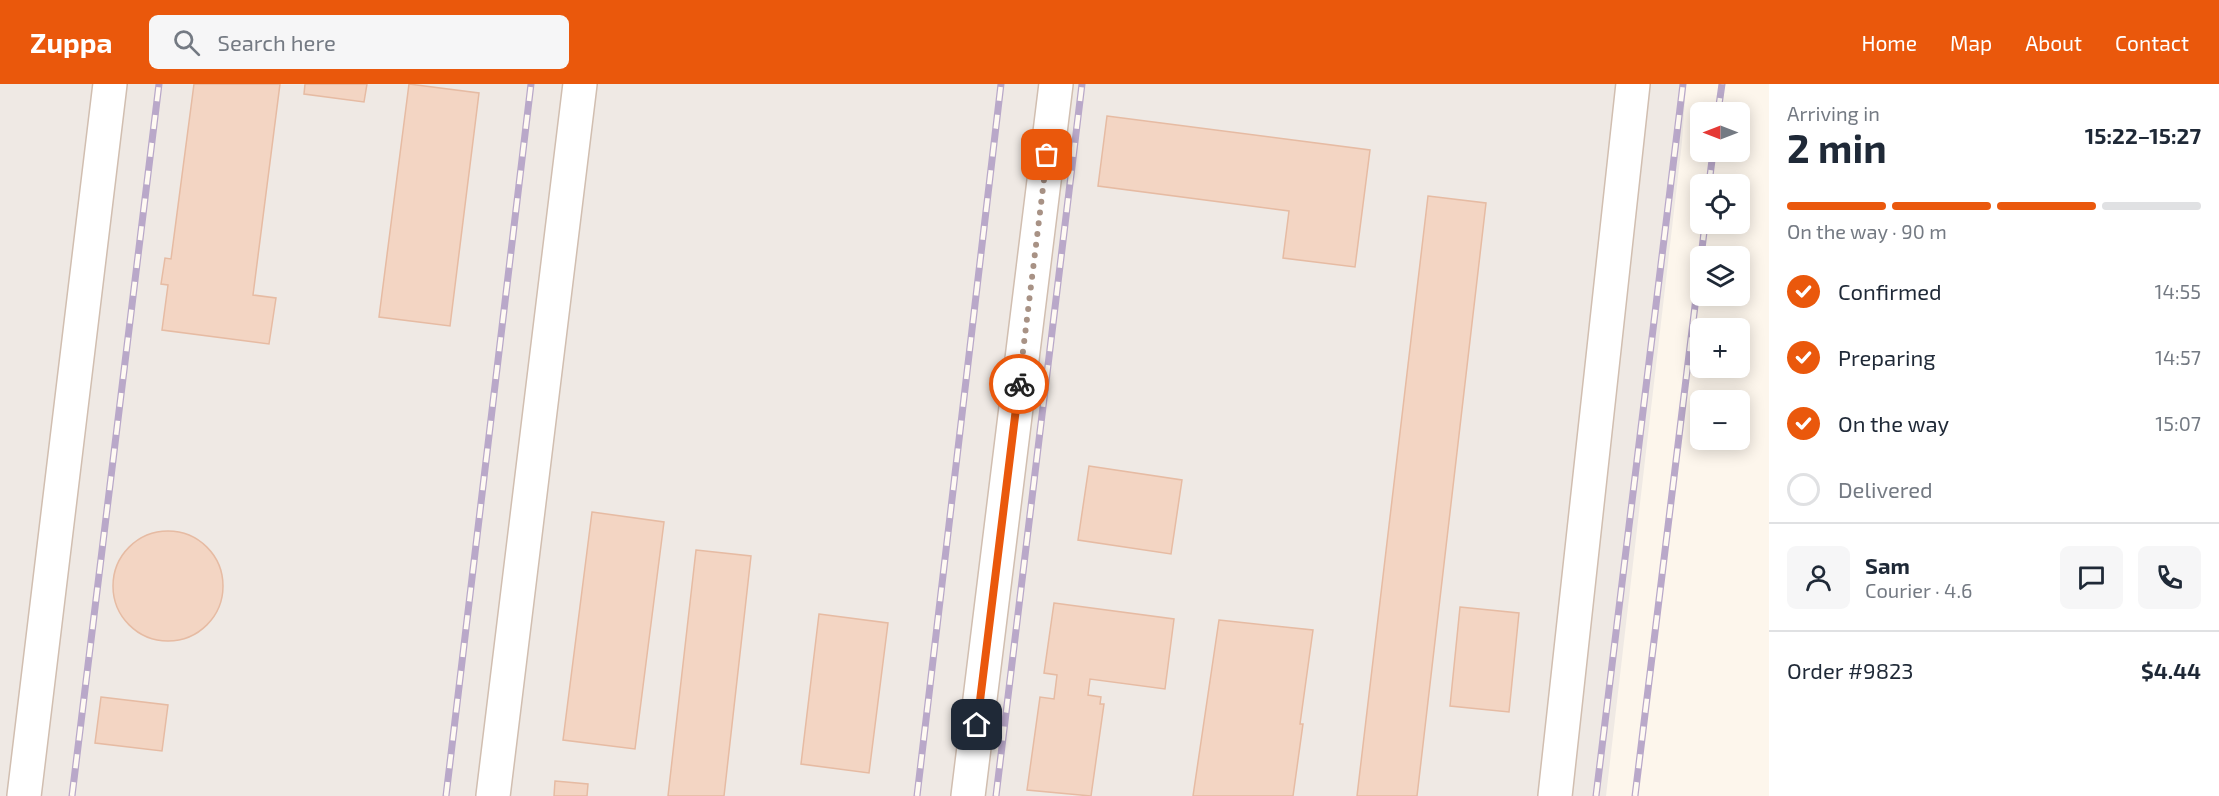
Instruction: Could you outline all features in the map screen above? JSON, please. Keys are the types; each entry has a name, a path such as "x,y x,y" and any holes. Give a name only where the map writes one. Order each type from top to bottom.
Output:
{"lane":[{"path":"24,796 110,84"},
{"path":"493,796 580,84"},
{"path":"968,796 1056,84"},
{"path":"1555,796 1633,84"}],"shaded area":[{"path":"0,84 1686,84 1682,142 1606,796 0,796"}],"building":[{"path":"194,84 280,84 253,295 276,298 269,344 162,330 168,285 161,284 165,258 171,259"},
{"path":"305,84 367,84 364,102 304,94"},
{"path":"409,84 479,93 450,326 379,317"},
{"path":"1107,116 1370,150 1355,267 1283,258 1289,211 1098,186"},
{"path":"1428,196 1486,203 1417,796 1357,796"},
{"path":"1089,466 1182,480 1171,554 1078,540"},
{"path":"592,512 664,522 635,749 563,740"},
{"path":"168,531 189,535 207,547 219,565 223,586 219,607 207,625 189,637 168,641 147,637 129,625 117,607 113,586 117,565 129,547 147,535"},
{"path":"696,550 751,556 724,796 668,796"},
{"path":"1054,603 1174,619 1165,689 1090,679 1088,695 1101,697 1100,704 1104,704 1091,796 1027,790 1040,697 1054,699 1057,675 1044,673"},
{"path":"1460,607 1519,613 1509,712 1450,706"},
{"path":"819,614 888,623 869,773 801,764"},
{"path":"1219,620 1313,630 1293,796 1193,796"},
{"path":"101,697 168,705 162,751 95,743"},
{"path":"555,781 588,784 587,796 554,796"}],"railway":[{"path":"72,796 159,84"},
{"path":"446,796 531,84"},
{"path":"917,796 1001,84"},
{"path":"996,796 1082,84"},
{"path":"1596,796 1683,84"},
{"path":"1719,102 1722,84"},
{"path":"1710,174 1712,162"},
{"path":"1635,796 1704,234"}],"way so far":[{"path":"1019,384 1047,155"}],"route":[{"path":"977,725 1019,384"}]}
